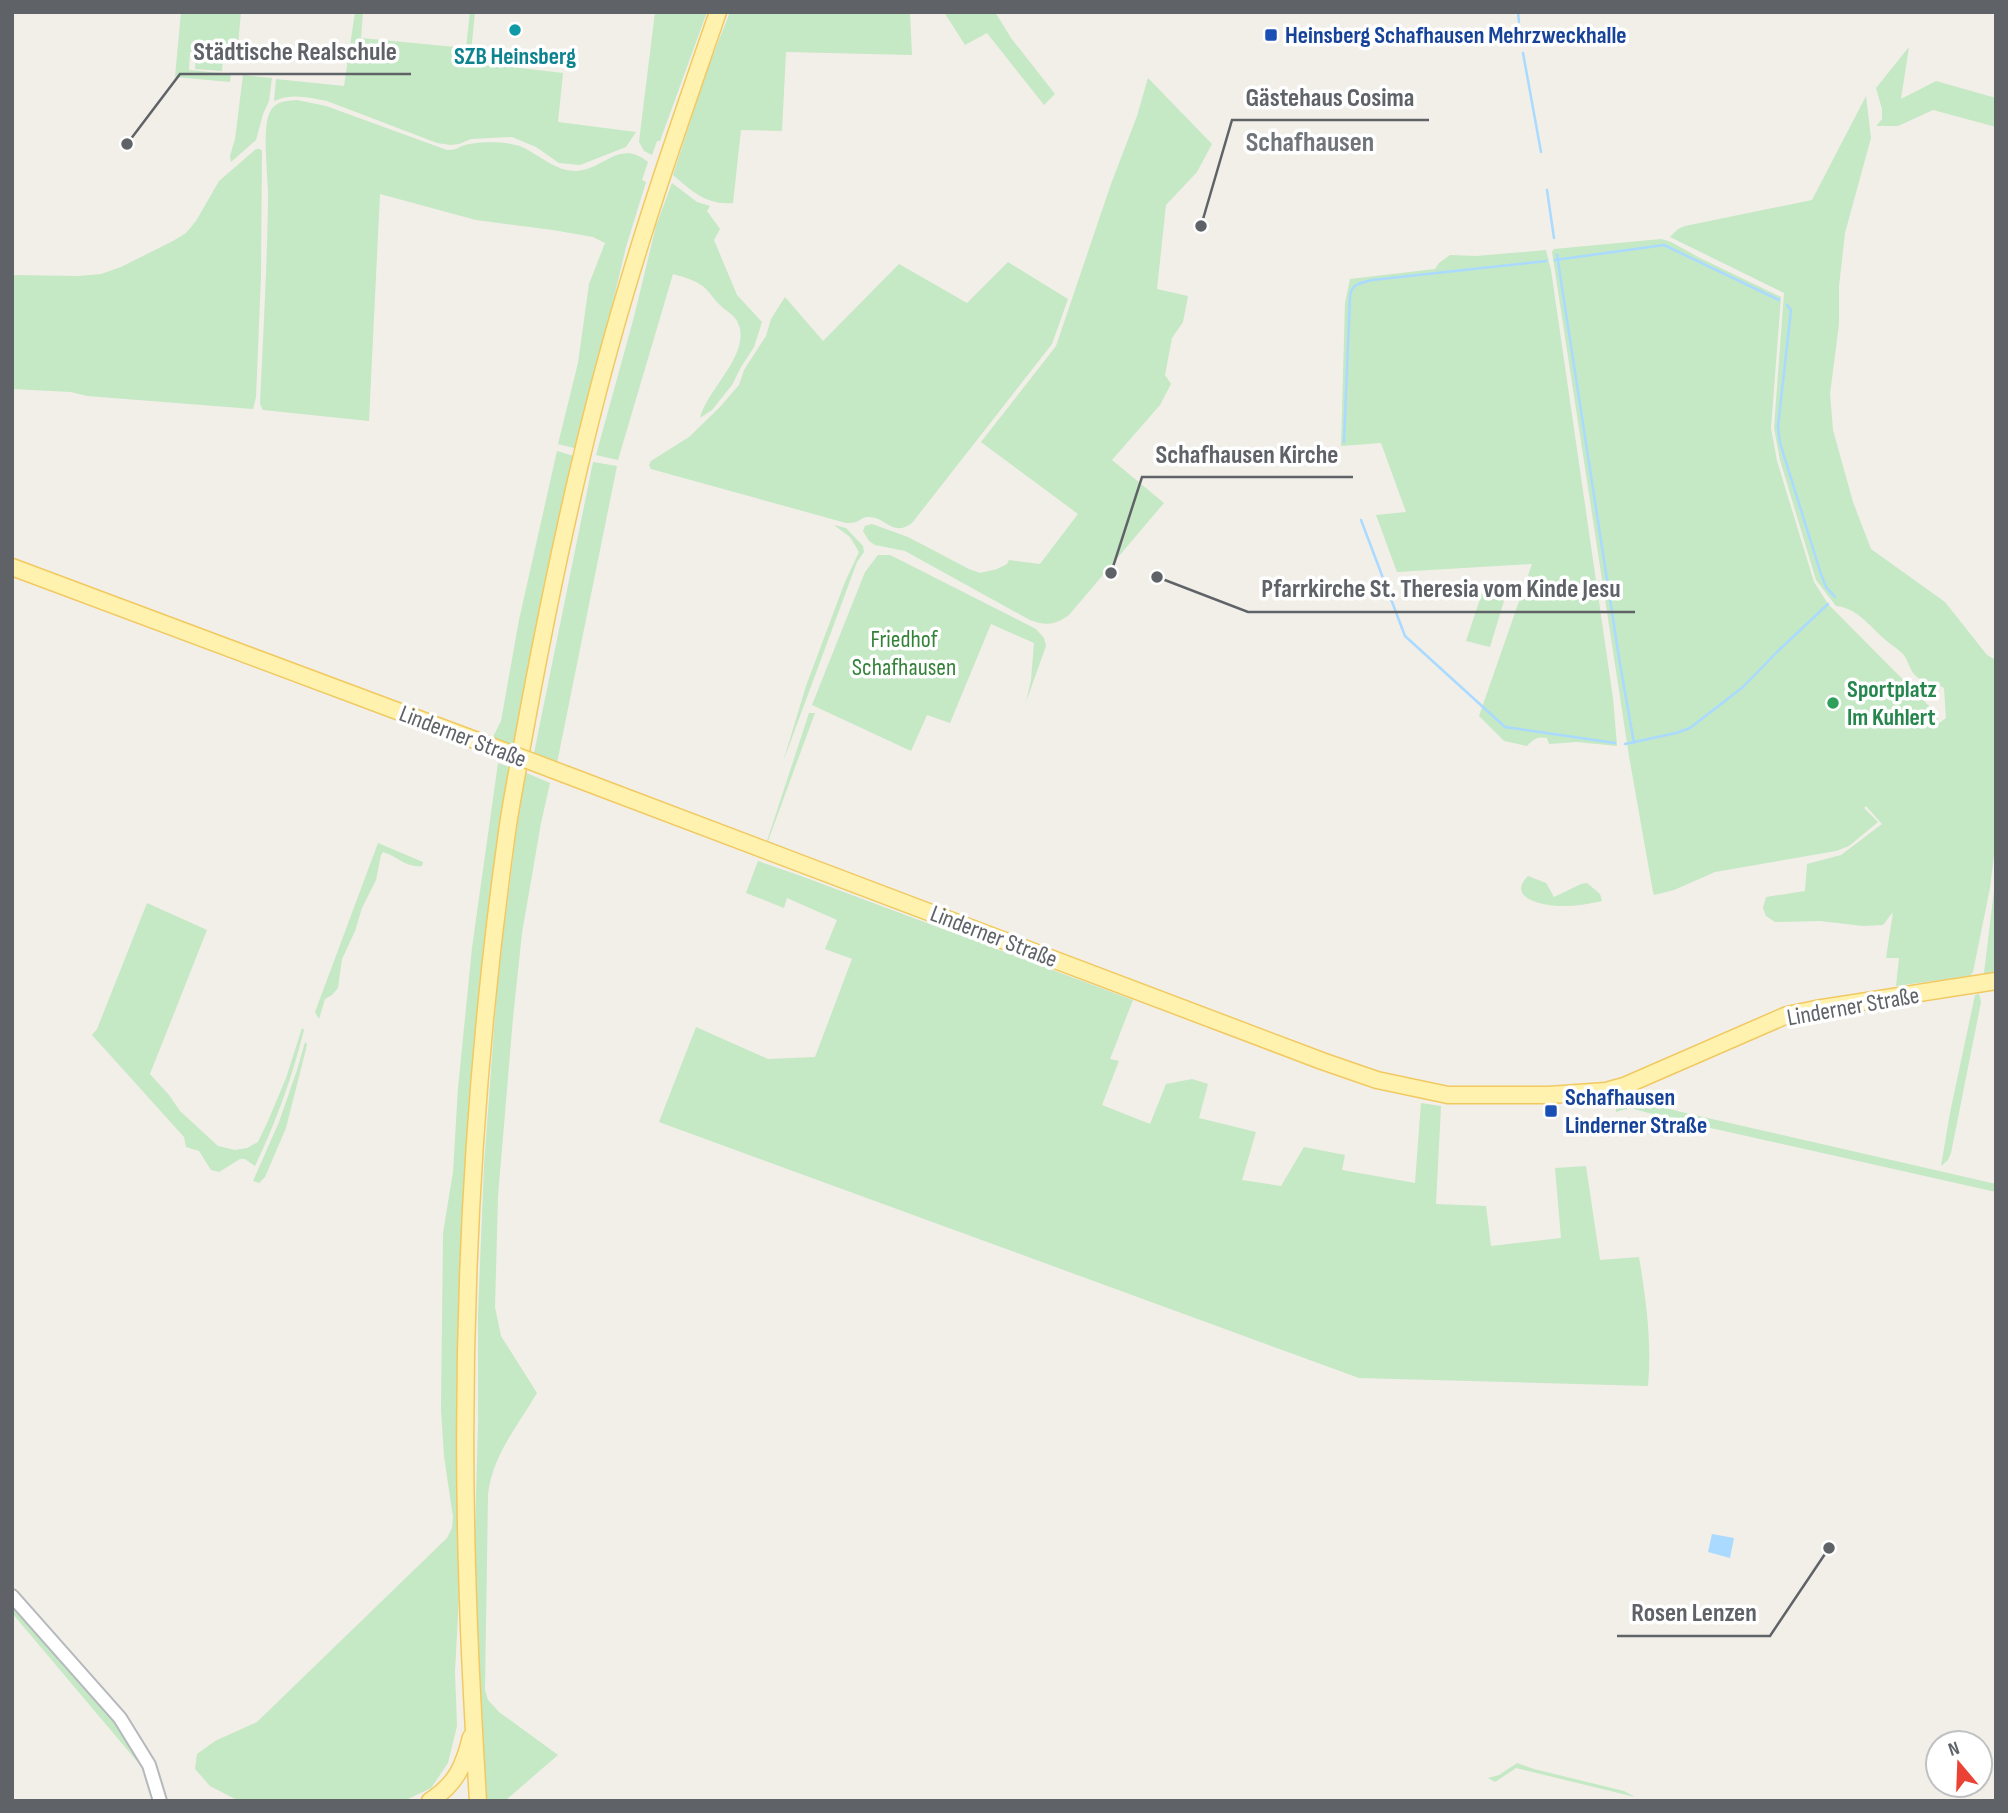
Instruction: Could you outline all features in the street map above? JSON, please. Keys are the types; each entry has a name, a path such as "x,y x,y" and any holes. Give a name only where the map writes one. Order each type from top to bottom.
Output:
{"main road":[{"path":"478,1801 466,1533 467,1312 472,1199 488,998 509,823 541,642 577,472 615,326 671,146 718,12"},
{"name":"Linderner Straße","path":"12,566 1322,1061 1377,1080 1448,1096 1537,1096 1606,1091 1624,1086 1787,1015 1996,981"},
{"path":"430,1801 448,1788 460,1771 474,1725"}],"street":[{"path":"12,1596 131,1734 149,1765 160,1801"}],"green space":[{"path":"181,12 241,12 237,56 190,52 189,70 231,74 230,82 175,77"},
{"path":"355,12 363,12 361,38 466,48 470,12 475,12 470,62 563,73 558,122 636,132 626,147 580,165 559,163 536,147 512,137 471,139 451,145 437,143 327,101 293,96 274,101 276,79 344,86"},
{"path":"655,12 707,12 660,141 657,141 652,155 644,151 639,142"},
{"path":"730,12 910,12 912,55 786,52 782,131 741,130 733,203 723,203 707,200 673,175 706,73"},
{"path":"944,12 995,12 1011,38 1055,94 1044,105 987,33 965,45"},
{"path":"1909,47 1901,99 1936,81 1996,98 1996,127 1933,110 1898,126 1876,126 1882,119 1882,109 1876,88"},
{"path":"196,55 223,57 222,71 195,69"},
{"path":"243,75 272,78 269,101 256,140 231,162 230,156 235,139"},
{"path":"1148,78 1212,144 1197,172 1166,205 1157,289 1188,296 1183,322 1172,338 1165,375 1171,384 1160,405 1112,460 1164,503 1069,615 1055,623 1041,623 1030,620 905,551 875,545 863,531 865,526 872,524 908,537 980,573 997,569 1009,560 1040,564 1078,514 981,442 1056,346"},
{"path":"1866,96 1871,138 1845,233 1839,286 1839,324 1830,394 1833,430 1853,502 1871,549 1945,602 1987,655 1996,660 1996,838 1990,888 1973,972 1970,976 1896,986 1899,958 1886,958 1893,912 1883,925 1863,926 1820,921 1775,922 1766,916 1763,908 1766,897 1805,891 1807,864 1841,855 1882,824 1866,806 1864,808 1878,822 1849,846 1836,851 1715,872 1674,890 1654,895 1629,756 1552,252 1554,249 1661,239 1781,297 1771,428 1777,461 1814,582 1828,604 1938,715 1937,725 1946,718 1944,688 1917,677 1903,654 1855,613 1836,606 1816,580 1780,460 1774,428 1784,293 1670,237 1685,226 1812,200"},
{"path":"297,100 326,106 447,150 476,143 508,144 522,147 555,166 570,171 596,166 620,154 629,153 648,162 642,180 646,182 626,247 578,449 558,444 578,363 589,284 605,243 593,237 476,220 380,194 369,421 263,410 260,404 268,193 267,120 275,106"},
{"path":"256,149 262,151 261,276 256,397 253,409 12,389 12,275 101,274 173,241 186,233 196,221 219,181"},
{"path":"672,183 697,202 710,206 707,211 720,229 714,240 737,295 762,322 754,347 732,385 712,410 700,418 734,358 741,333 737,321 704,287 673,274 618,460 596,455 656,226"},
{"path":"1546,250 1613,698 1617,746 1577,742 1549,744 1544,737 1527,746 1504,741 1479,716 1532,564 1397,572 1376,515 1406,512 1381,443 1341,446 1345,303 1350,279 1435,269 1450,255 1476,256"},
{"path":"1008,262 1068,299 1052,344 912,523 899,528 868,517 846,523 651,469 651,461 689,437 739,385 744,370 766,336 771,319 785,297 823,341 899,264 967,303"},
{"path":"557,451 577,457 517,753 492,739 501,721 519,620"},
{"path":"593,462 617,466 557,763 668,807 756,837 755,840 533,758"},
{"path":"834,525 846,528 863,546 864,552 857,562 783,762 806,686 859,552 850,537"},
{"name":"Friedhof Schafhausen","path":"878,555 890,555 1036,629 1044,638 1046,646 1026,702 1034,643 991,624 950,723 927,715 911,751 812,705 865,572"},
{"path":"1482,593 1504,601 1490,647 1466,641"},
{"path":"179,636 408,721 408,725 177,638"},
{"path":"809,713 815,713 768,841 885,888 768,848 767,841"},
{"path":"498,763 515,769 494,886 470,1101 459,1307 462,1540 455,1672 457,1726 448,1763 431,1788 406,1800 239,1801 210,1786 195,1769 197,1754 215,1741 257,1722 447,1538 452,1528 441,1409 443,1233 453,1172 458,1088 472,948"},
{"path":"524,772 550,783 522,933 513,1018 498,1196 495,1307 501,1336 537,1393 500,1453 488,1494 485,1690 488,1700 499,1712 558,1755 507,1801 487,1801 476,1615 478,1313 484,1165 498,975"},
{"path":"378,843 423,862 422,866 406,864 383,852 376,880 342,959 338,988 325,999 319,1019 315,1012"},
{"path":"758,861 1133,1000 1110,1059 1119,1061 1102,1105 1150,1124 1166,1084 1192,1079 1208,1084 1199,1118 1256,1132 1242,1180 1281,1186 1304,1147 1345,1155 1342,1170 1415,1183 1421,1103 1441,1106 1436,1204 1486,1206 1491,1246 1561,1238 1555,1168 1586,1166 1600,1260 1639,1257 1649,1337 1648,1386 1359,1378 659,1122 696,1027 768,1059 815,1057 852,959 825,949 837,920 787,898 784,908 746,893"},
{"path":"1996,874 1996,976 1984,973"},
{"path":"1528,876 1546,883 1554,897 1587,883 1600,894 1602,901 1567,906 1538,903 1524,896 1521,890"},
{"path":"147,903 207,930 150,1074 180,1111 218,1146 235,1150 258,1142 286,1078 302,1028 304,1030 283,1100 255,1166 245,1159 240,1159 219,1172 211,1170 199,1151 186,1147 184,1137 92,1035 97,1029"},
{"path":"1979,994 1981,1002 1951,1153 1941,1166 1975,995"},
{"path":"305,1042 306,1049 286,1128 265,1177 259,1183 253,1181 279,1122"},
{"path":"1629,1098 1996,1184 1996,1192 1630,1108 1616,1112 1616,1101"},
{"path":"12,1604 120,1724 146,1772 12,1613"},
{"path":"1517,1763 1624,1791 1635,1797 1516,1768 1495,1782 1488,1778 1499,1775"}],"water":[{"path":"1712,1534 1734,1538 1730,1558 1708,1552"}],"waterway":[{"path":"1518,12 1519,22"},
{"path":"1523,53 1541,152"},
{"path":"1547,190 1554,238"},
{"path":"1555,260 1664,245 1779,300"},
{"path":"1557,255 1634,743"},
{"path":"1344,442 1350,296 1355,286 1372,280 1546,261"},
{"path":"1787,305 1791,310 1778,426 1780,443 1821,574 1826,587 1835,597"},
{"path":"1361,520 1405,636 1505,727 1615,743"},
{"path":"1625,744 1690,728 1743,687 1828,604"}],"place":[{"name":"SZB Heinsberg","path":"515,30"},
{"name":"Heinsberg Schafhausen Mehrzweckhalle","path":"1271,35"},
{"name":"Städtische Realschule","path":"127,144"},
{"name":"Gästehaus Cosima","path":"1201,226"},
{"name":"Schafhausen Kirche","path":"1111,573"},
{"name":"Pfarrkirche St. Theresia vom Kinde Jesu","path":"1157,577"},
{"name":"Sportplatz Im Kuhlert","path":"1833,703"},
{"name":"Schafhausen Linderner Straße","path":"1551,1111"},
{"name":"Rosen Lenzen","path":"1829,1548"}],"district":[{"name":"Schafhausen","path":"1310,141"}]}
